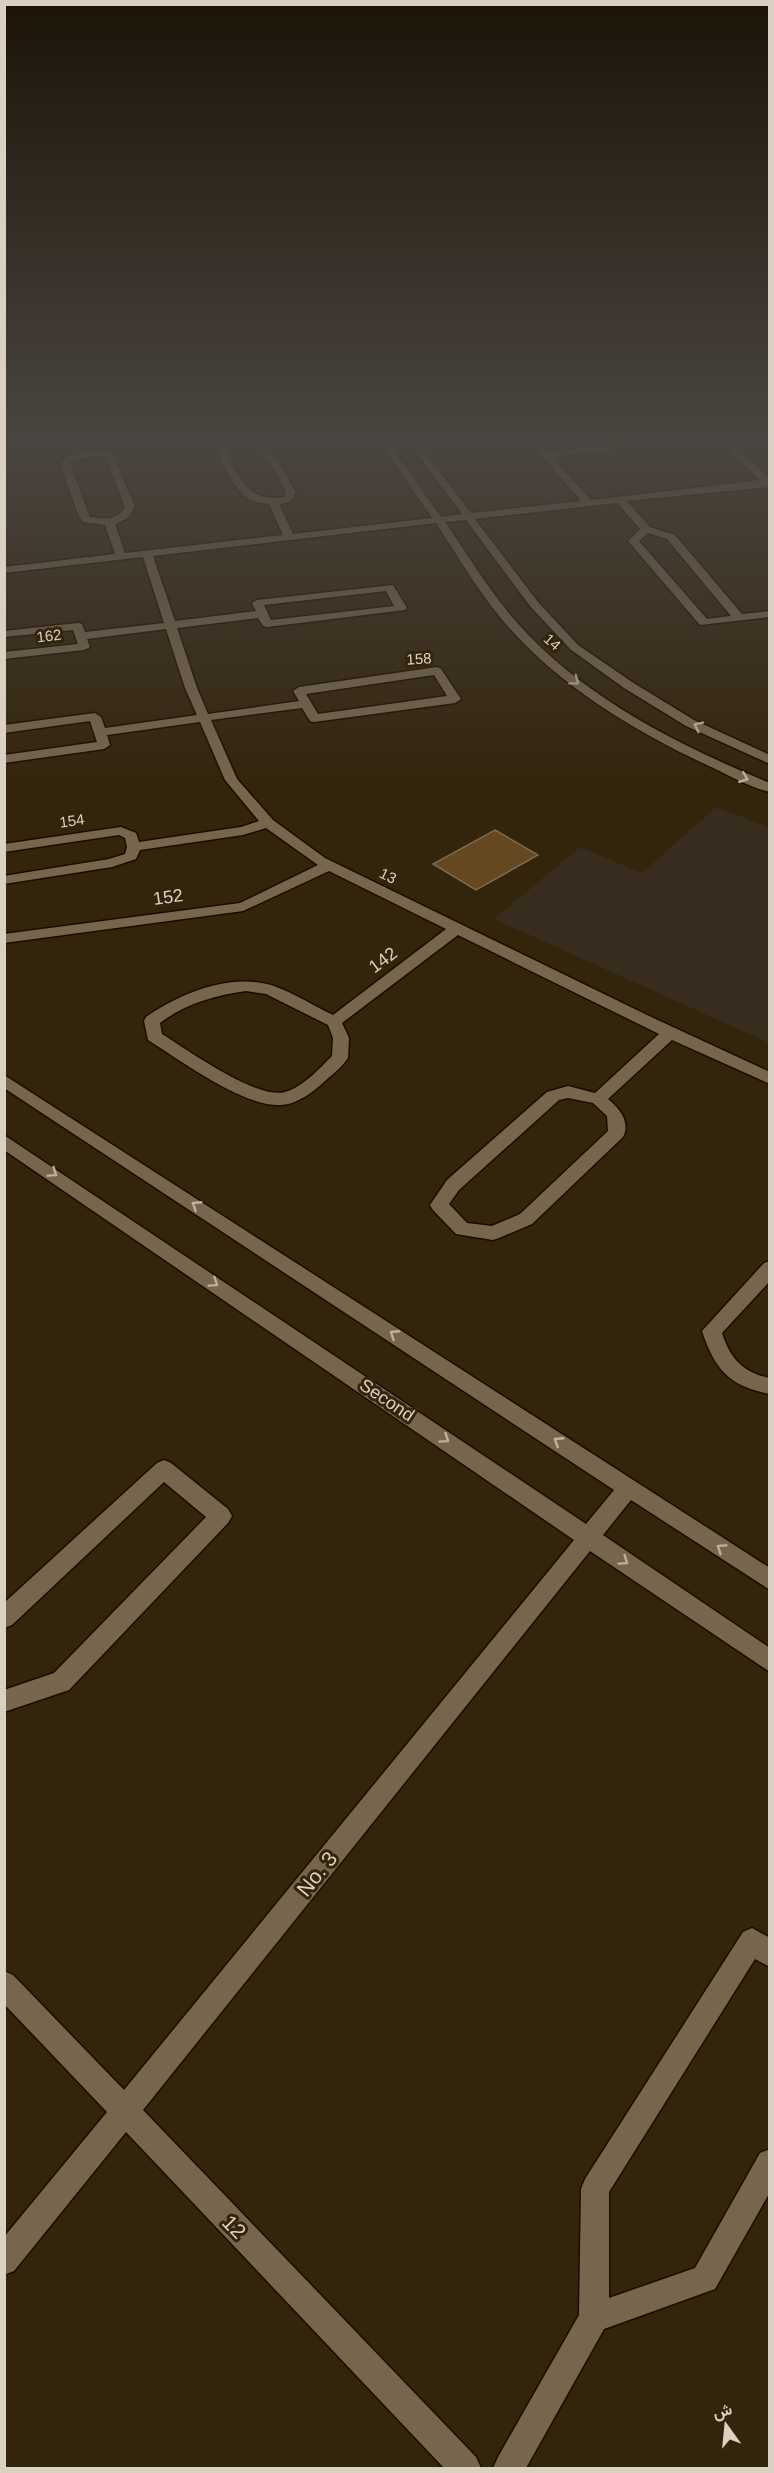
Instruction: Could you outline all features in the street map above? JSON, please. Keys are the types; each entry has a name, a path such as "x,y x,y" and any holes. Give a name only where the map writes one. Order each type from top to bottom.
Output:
{"street":[{"path":"4,570 126,555"},
{"name":"13","path":"148,555 191,688 231,780 268,823 329,865 670,1033 770,1079"},
{"name":"14","path":"463,555 505,616 532,645 577,683 645,727 724,770 770,788"},
{"name":"14","path":"498,555 534,604 574,647 628,685 690,723 770,760"},
{"path":"645,555 704,623 770,614"},
{"path":"686,555 739,618"},
{"name":"162","path":"389,587 401,608 267,624 262,614 257,603 389,587"},
{"name":"162","path":"81,636 262,614"},
{"name":"162","path":"4,634 78,626 84,647 4,656"},
{"name":"158","path":"438,671 455,699 314,718 305,704 299,691 438,671"},
{"path":"100,732 305,704"},
{"path":"4,729 95,717 104,745 4,759"},
{"path":"4,880 112,863 131,856 134,847 243,831 268,823"},
{"name":"154","path":"4,848 121,831 130,836 134,847"},
{"name":"152","path":"4,939 243,907 329,865"},
{"name":"142","path":"334,1022 457,928"},
{"path":"246,986 270,990 334,1022 341,1038 340,1058 310,1087 281,1100 254,1095 170,1046 154,1036 152,1021 178,1002 204,992 246,986"},
{"path":"598,1099 670,1033"},
{"path":"4,1080 770,1580"},
{"path":"568,1092 598,1099 615,1114 617,1133 526,1219 493,1233 462,1229 439,1205 453,1185 553,1096 568,1092"},
{"name":"Second","path":"4,1140 770,1661"},
{"path":"770,1268 712,1331 718,1353 732,1371 754,1384 770,1386"},
{"path":"4,1618 164,1469 221,1516 61,1682 4,1701"},
{"name":"No. 3","path":"4,2261 629,1487"},
{"path":"509,2469 594,2318 595,2189 752,1941 770,1954"},
{"name":"12","path":"4,1984 465,2469"},
{"path":"594,2318 705,2279 770,2163"}],"shaded area":[{"path":"716,807 769,827 769,1043 494,919 580,847 642,873"}],"building":[{"path":"495,830 538,855 476,890 433,864"}]}
